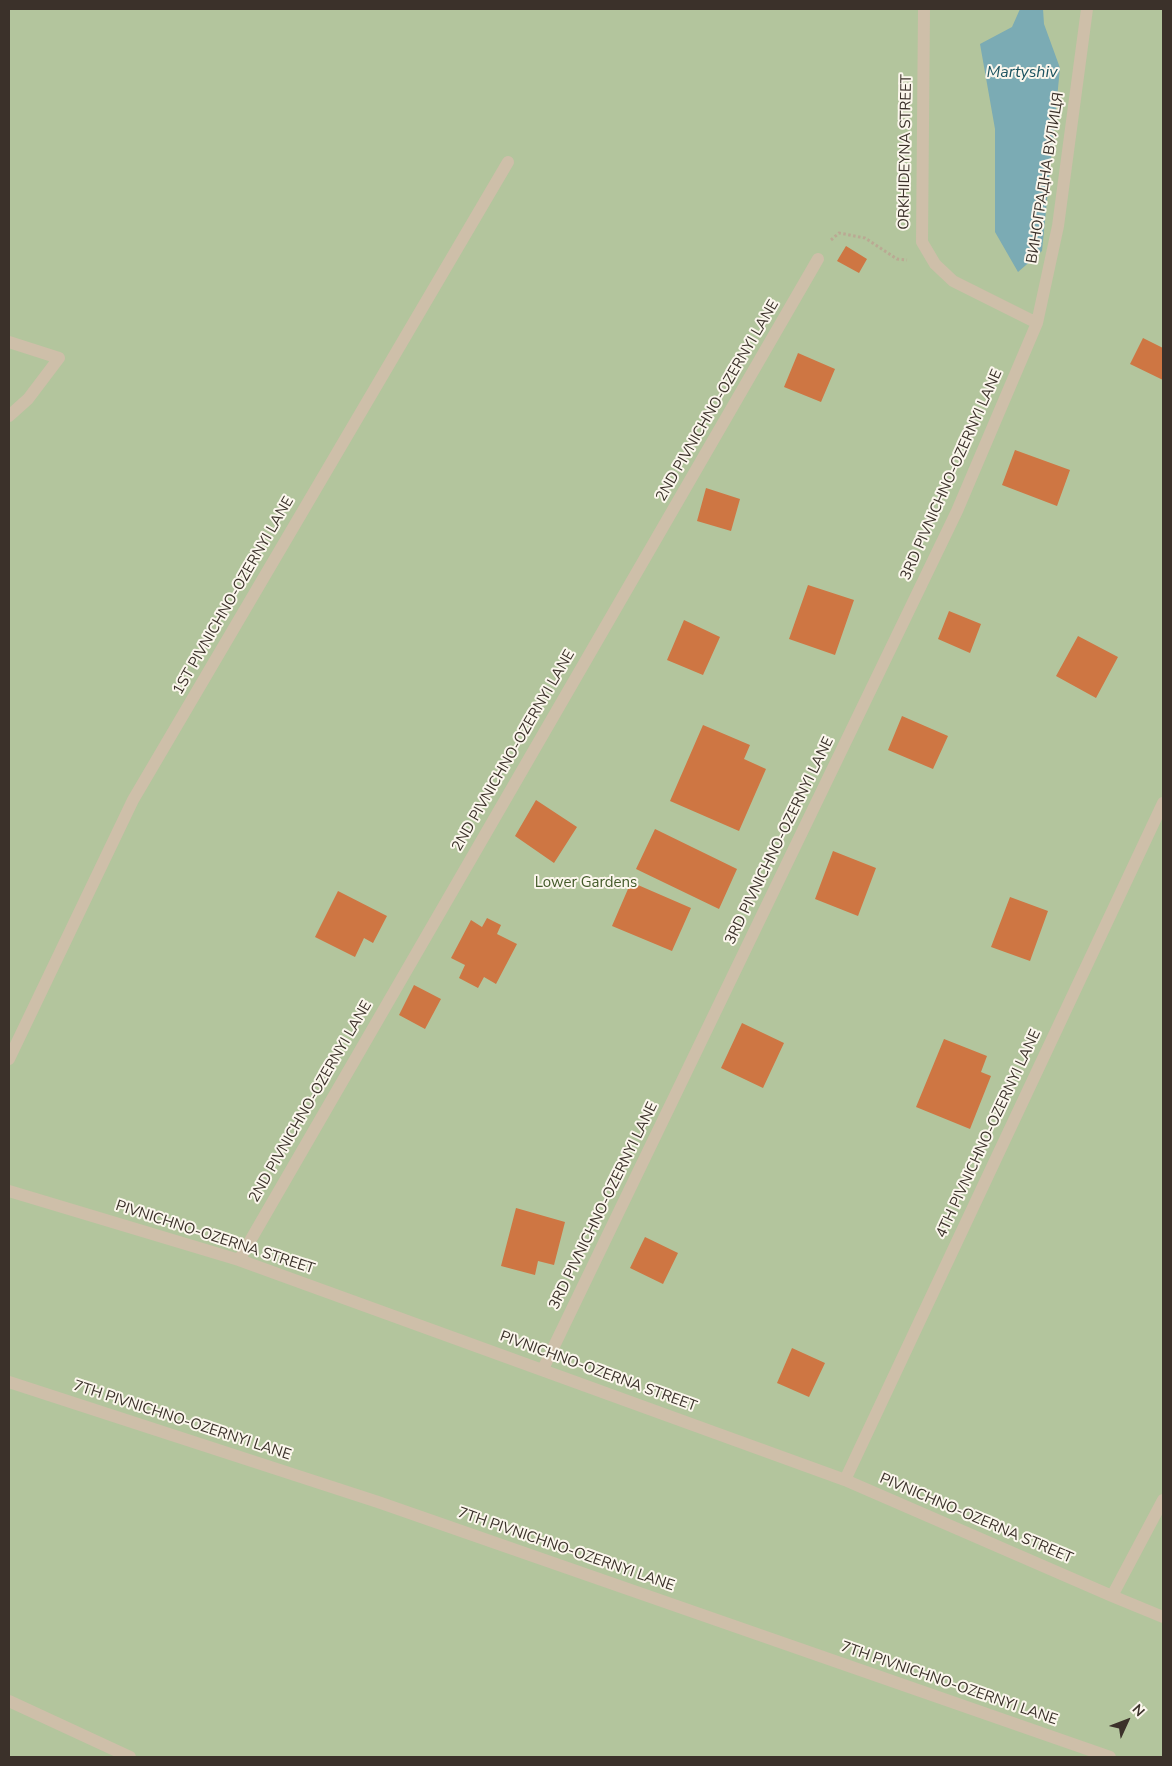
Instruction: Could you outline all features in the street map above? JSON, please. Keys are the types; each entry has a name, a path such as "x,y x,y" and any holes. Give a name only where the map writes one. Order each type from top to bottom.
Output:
{"street":[{"name":"ORKHIDEYNA STREET","path":"924,9 922,242 935,264 953,281 1037,323"},
{"name":"ВИНОГРАДНА ВУЛИЦЯ","path":"1037,323 1058,226 1087,9"},
{"name":"1ST PIVNICHNO-OZERNYI LANE","path":"9,1058 133,800 508,162"},
{"name":"2ND PIVNICHNO-OZERNYI LANE","path":"239,1260 818,259"},
{"name":"3RD PIVNICHNO-OZERNYI LANE","path":"543,1369 957,511 1037,323"},
{"path":"9,342 59,358 28,399 9,416"},
{"name":"4TH PIVNICHNO-OZERNYI LANE","path":"845,1480 1163,803"},
{"name":"PIVNICHNO-OZERNA STREET","path":"9,1191 239,1260 845,1480 1163,1617"},
{"name":"7TH PIVNICHNO-OZERNYI LANE","path":"9,1382 378,1502 1110,1757"},
{"path":"1112,1596 1163,1500"},
{"path":"9,1701 130,1757"}],"path":[{"path":"818,259 827,244 839,233 865,238 897,260 911,261 928,253"}],"green space":[{"name":"Lower Gardens","path":"9,9 1163,9 1163,1757 9,1757"}],"water":[{"name":"Martyshiv","path":"1020,9 1043,9 1044,24 1060,68 1042,251 1018,272 995,232 995,129 980,44 1012,27"}],"building":[{"path":"846,246 867,259 859,273 837,261"},
{"path":"1143,338 1163,348 1163,380 1130,364"},
{"path":"798,353 835,369 821,402 784,387"},
{"path":"1015,450 1070,470 1057,506 1002,485"},
{"path":"706,488 740,499 731,531 697,521"},
{"path":"808,585 854,600 835,655 789,639"},
{"path":"949,611 981,624 970,653 938,639"},
{"path":"684,620 720,637 703,675 667,660"},
{"path":"1078,636 1118,657 1096,698 1056,676"},
{"path":"902,716 948,736 933,769 888,750"},
{"path":"703,725 750,745 744,759 766,769 739,831 670,801"},
{"path":"536,800 577,827 554,863 515,836"},
{"path":"655,829 737,869 719,909 636,869"},
{"path":"833,851 876,868 858,916 815,899"},
{"path":"631,882 691,908 672,951 612,926"},
{"path":"338,891 387,916 373,943 364,938 355,957 315,937"},
{"path":"1010,897 1048,911 1030,961 991,947"},
{"path":"487,918 501,925 497,934 517,944 496,984 484,977 478,988 459,978 465,965 451,958 471,920 482,927"},
{"path":"414,985 441,999 425,1029 399,1015"},
{"path":"742,1023 784,1043 763,1088 721,1068"},
{"path":"944,1039 987,1056 981,1072 991,1076 970,1129 916,1107"},
{"path":"516,1208 565,1222 554,1265 538,1261 535,1275 501,1266"},
{"path":"645,1237 678,1253 663,1284 630,1268"},
{"path":"792,1348 825,1363 809,1397 777,1383"}]}
